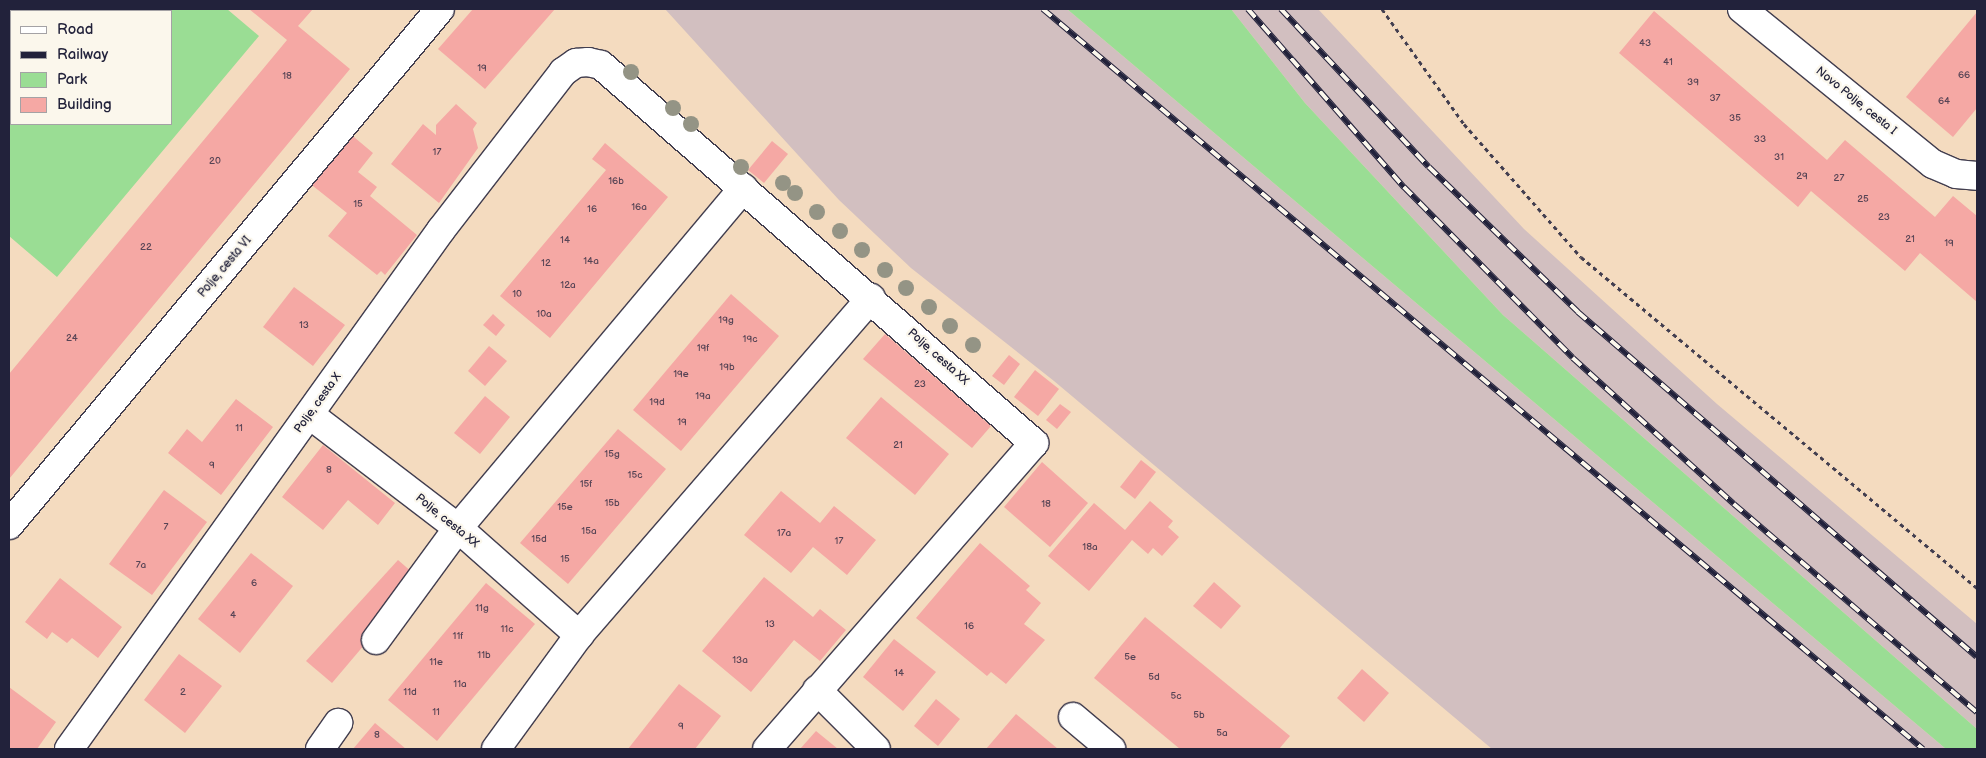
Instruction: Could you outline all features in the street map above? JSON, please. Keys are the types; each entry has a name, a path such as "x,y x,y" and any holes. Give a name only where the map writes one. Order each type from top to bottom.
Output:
{"street":[{"name":"Polje, cesta VI","path":"9,525 440,9"},
{"name":"Novo Polje, cesta I","path":"1742,9 1933,164 1956,174 1977,176"},
{"name":"Polje, cesta X","path":"69,749 441,230 563,72 576,63 601,65 743,188"},
{"path":"376,640 458,528 743,188 871,298 579,635 496,749"},
{"name":"Polje, cesta XX","path":"767,749 1034,443 871,298"},
{"name":"Polje, cesta XX","path":"310,415 458,528 579,635"},
{"path":"817,690 876,749"},
{"path":"1073,717 1112,749"},
{"path":"320,749 338,723"}],"path":[{"path":"1382,9 1464,124 1581,257 1977,588"}],"shaded area":[{"path":"665,9 1067,9 1946,749 1492,749 1054,381 911,268 839,200"},
{"path":"1231,9 1318,9 1524,229 1717,404 1977,624 1977,729 1503,315 1305,103"}],"green space":[{"path":"9,9 227,9 259,36 57,277 9,236"},
{"path":"1067,9 1231,9 1305,103 1503,315 1977,729 1977,749 1946,749"}],"building":[{"path":"249,9 313,9 298,26 350,69 9,479 9,374 287,40"},
{"path":"473,9 555,9 485,89 438,49"},
{"path":"1654,11 1827,160 1845,140 1935,217 1953,196 1977,216 1977,302 1920,253 1905,271 1811,191 1798,207 1619,53"},
{"path":"1977,12 1977,108 1953,137 1906,97"},
{"path":"456,104 477,123 473,129 478,148 439,203 391,164 423,124 436,135 436,125"},
{"path":"348,132 373,153 358,172 377,187 370,196 417,235 385,275 381,271 377,275 328,236 347,213 308,182"},
{"path":"772,141 788,154 764,183 748,170"},
{"path":"605,143 668,197 550,338 500,296 606,170 592,159"},
{"path":"294,287 345,325 313,366 263,327"},
{"path":"731,294 779,336 681,451 633,410"},
{"path":"493,314 505,325 496,336 483,325"},
{"path":"885,334 991,426 972,448 863,359"},
{"path":"489,346 507,361 485,386 468,371"},
{"path":"1009,355 1020,364 1004,385 992,376"},
{"path":"1035,370 1059,389 1038,416 1014,397"},
{"path":"485,396 510,417 480,454 454,433"},
{"path":"881,397 949,454 915,495 846,438"},
{"path":"236,399 273,427 221,495 168,453 187,429 202,442"},
{"path":"1060,404 1071,412 1057,429 1046,420"},
{"path":"618,429 666,469 568,584 520,543"},
{"path":"323,445 395,503 378,525 348,500 323,530 282,497"},
{"path":"1141,460 1156,472 1135,499 1120,487"},
{"path":"1042,462 1088,503 1050,547 1004,507"},
{"path":"164,490 207,522 152,595 109,564"},
{"path":"781,491 820,523 834,506 876,540 847,575 813,547 791,573 744,535"},
{"path":"1150,501 1173,521 1168,527 1179,537 1162,556 1153,548 1148,554 1132,540 1089,591 1048,556 1094,503 1125,530"},
{"path":"980,543 1030,586 1026,590 1041,603 1024,624 1045,640 1006,684 991,672 987,676 916,618"},
{"path":"251,553 293,586 240,653 198,619"},
{"path":"398,560 420,579 332,683 306,661"},
{"path":"764,577 813,617 820,609 846,630 820,661 794,640 751,692 702,651"},
{"path":"60,578 122,627 98,658 72,638 67,643 52,632 47,639 25,622"},
{"path":"1214,582 1241,606 1221,629 1193,606"},
{"path":"486,583 535,624 437,741 388,700"},
{"path":"1145,617 1290,736 1279,749 1180,749 1094,678"},
{"path":"894,639 936,672 903,711 863,677"},
{"path":"179,654 222,686 185,733 144,700"},
{"path":"1362,669 1389,693 1364,722 1337,698"},
{"path":"679,684 721,716 695,749 628,749"},
{"path":"9,687 56,722 37,749 9,749"},
{"path":"936,699 960,719 938,746 914,726"},
{"path":"1016,714 1058,749 986,749"},
{"path":"375,723 406,749 353,749"},
{"path":"816,731 838,749 800,749"}],"railway":[{"path":"1043,9 1923,749"},
{"path":"1248,9 1404,187 1573,358 1734,504 1977,712"},
{"path":"1281,9 1429,167 1578,312 1977,657"}]}
